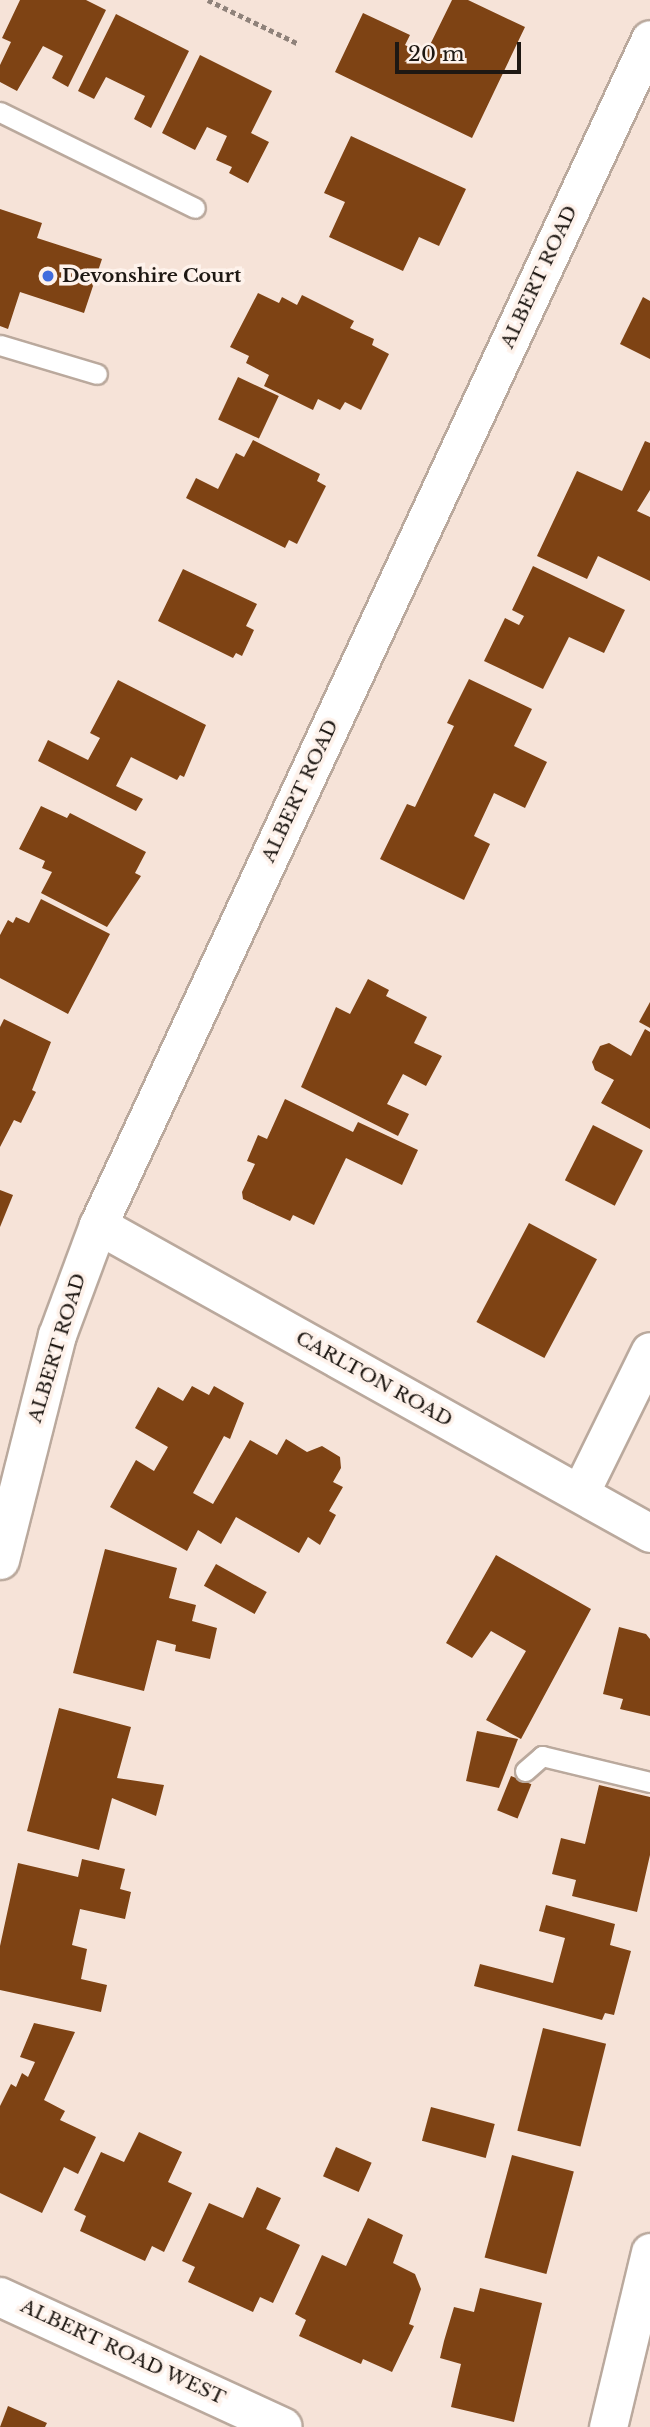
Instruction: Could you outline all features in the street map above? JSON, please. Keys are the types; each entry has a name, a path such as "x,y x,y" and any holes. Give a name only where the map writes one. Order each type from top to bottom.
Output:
{"street":[{"name":"ALBERT ROAD","path":"0,1560 57,1335 98,1225 650,39"},
{"name":"CARLTON ROAD","path":"98,1225 650,1533"},
{"path":"580,1493 650,1351"},
{"path":"608,2427 650,2252"},
{"name":"ALBERT ROAD WEST","path":"0,2297 283,2427"}],"lane":[{"path":"0,112 195,208"},
{"path":"0,345 97,374"},
{"path":"525,1770 542,1756 650,1782"}],"path":[{"path":"208,0 299,44"}],"building":[{"path":"20,0 86,0 106,10 68,87 52,78 63,56 43,46 17,91 0,82 0,65 11,42 2,38"},
{"path":"452,0 468,0 525,27 472,138 335,72 363,13 410,35 405,45 425,55"},
{"path":"116,14 189,51 151,128 134,119 145,96 106,77 94,99 78,91"},
{"path":"200,55 272,91 251,133 269,142 248,183 229,173 232,167 216,160 227,136 207,127 195,150 162,133"},
{"path":"351,136 466,189 439,246 419,237 403,271 329,237 345,202 324,193"},
{"name":"Devonshire Court","path":"0,209 42,223 37,238 102,259 84,313 20,292 8,329 0,326"},
{"path":"258,293 279,303 282,297 297,305 302,295 354,321 350,328 374,339 372,345 389,354 361,410 345,402 340,410 318,399 313,410 264,386 269,375 246,363 249,356 230,347"},
{"path":"643,297 650,301 650,359 620,344"},
{"path":"238,377 279,396 259,439 218,420"},
{"path":"253,440 320,474 317,481 326,486 297,544 289,540 285,548 186,498 196,478 218,489 236,453 244,457"},
{"path":"645,441 650,443 650,490 637,511 650,517 650,581 598,556 587,579 537,556 577,471 622,491"},
{"path":"533,566 625,610 604,653 569,637 543,689 484,661 505,618 519,625 524,616 512,610"},
{"path":"183,569 257,604 246,626 254,630 242,656 236,653 233,658 158,621"},
{"path":"469,679 532,709 514,746 547,762 525,808 494,793 474,836 490,844 464,900 380,859 407,804 415,807 454,726 447,723"},
{"path":"118,680 206,725 184,777 180,775 177,780 131,757 116,786 143,799 136,811 38,761 48,740 88,760 100,738 90,733"},
{"path":"41,806 67,818 70,813 146,852 135,873 141,876 107,927 41,893 52,872 42,868 45,861 19,849"},
{"path":"41,899 110,934 68,1014 0,978 0,935 8,920 13,923 16,917 29,923"},
{"path":"368,979 389,990 386,996 427,1017 414,1043 442,1056 426,1086 403,1074 387,1104 409,1114 398,1136 301,1087 336,1007 350,1014"},
{"path":"650,1002 650,1028 639,1022"},
{"path":"4,1019 51,1042 32,1090 36,1092 21,1123 14,1120 0,1147 0,1027"},
{"path":"645,1029 650,1032 650,1129 601,1103 614,1080 595,1070 592,1062 600,1046 609,1043 631,1056"},
{"path":"285,1099 353,1132 358,1122 418,1150 402,1185 346,1158 314,1225 293,1215 290,1221 243,1199 242,1192 255,1164 247,1161 258,1135 267,1139"},
{"path":"593,1125 643,1150 615,1206 565,1180"},
{"path":"0,1190 13,1195 0,1227"},
{"path":"529,1223 597,1259 544,1358 476,1322"},
{"path":"192,1386 209,1395 214,1386 244,1403 230,1439 224,1436 193,1493 213,1504 250,1440 277,1455 286,1439 307,1452 322,1446 340,1457 341,1468 333,1482 343,1487 329,1511 336,1515 320,1545 308,1537 299,1553 236,1517 221,1544 198,1530 187,1551 110,1507 136,1460 154,1471 168,1447 135,1428 158,1387 183,1401"},
{"path":"105,1549 177,1568 169,1598 196,1605 192,1621 217,1628 210,1659 175,1651 176,1645 157,1640 144,1691 73,1673"},
{"path":"496,1555 591,1609 521,1739 486,1720 526,1651 491,1631 472,1658 446,1643"},
{"path":"216,1564 267,1592 255,1614 204,1586"},
{"path":"619,1627 646,1634 650,1639 650,1716 620,1709 623,1699 603,1694"},
{"path":"59,1708 131,1727 117,1778 164,1785 156,1816 112,1798 99,1850 27,1831"},
{"path":"477,1731 518,1739 499,1788 466,1781"},
{"path":"511,1776 531,1784 518,1819 497,1810"},
{"path":"599,1785 650,1797 650,1855 637,1912 572,1896 576,1880 552,1874 561,1838 585,1844"},
{"path":"82,1859 125,1869 120,1889 131,1892 125,1919 80,1909 72,1945 87,1949 81,1979 107,1985 101,2012 0,1990 0,1946 18,1863 78,1877"},
{"path":"546,1905 615,1924 610,1945 631,1951 614,2015 605,2013 602,2020 474,1986 480,1964 553,1983 565,1938 539,1931"},
{"path":"34,2023 75,2032 44,2100 65,2111 60,2120 96,2137 78,2174 64,2167 42,2213 0,2193 0,2106 11,2084 16,2087 22,2073 28,2077 35,2062 20,2057"},
{"path":"543,2028 606,2044 580,2147 517,2131"},
{"path":"431,2107 495,2124 486,2158 422,2141"},
{"path":"139,2132 182,2152 168,2182 192,2193 164,2252 152,2246 145,2261 80,2231 86,2216 74,2210 101,2152 124,2162"},
{"path":"336,2147 372,2163 359,2192 323,2176"},
{"path":"512,2155 574,2172 546,2274 485,2257"},
{"path":"257,2187 281,2198 266,2229 300,2245 273,2303 260,2297 253,2312 188,2282 195,2267 182,2261 209,2203 243,2218"},
{"path":"368,2218 403,2235 393,2263 415,2274 421,2289 409,2324 414,2326 392,2372 363,2359 361,2364 299,2336 306,2320 295,2314 322,2255 346,2266"},
{"path":"480,2288 542,2303 514,2422 451,2407 461,2364 440,2358 444,2341 454,2307 474,2312"},
{"path":"8,2406 47,2423 45,2427 0,2427"}],"place":[{"name":"Devonshire Court","path":"48,276"}]}
